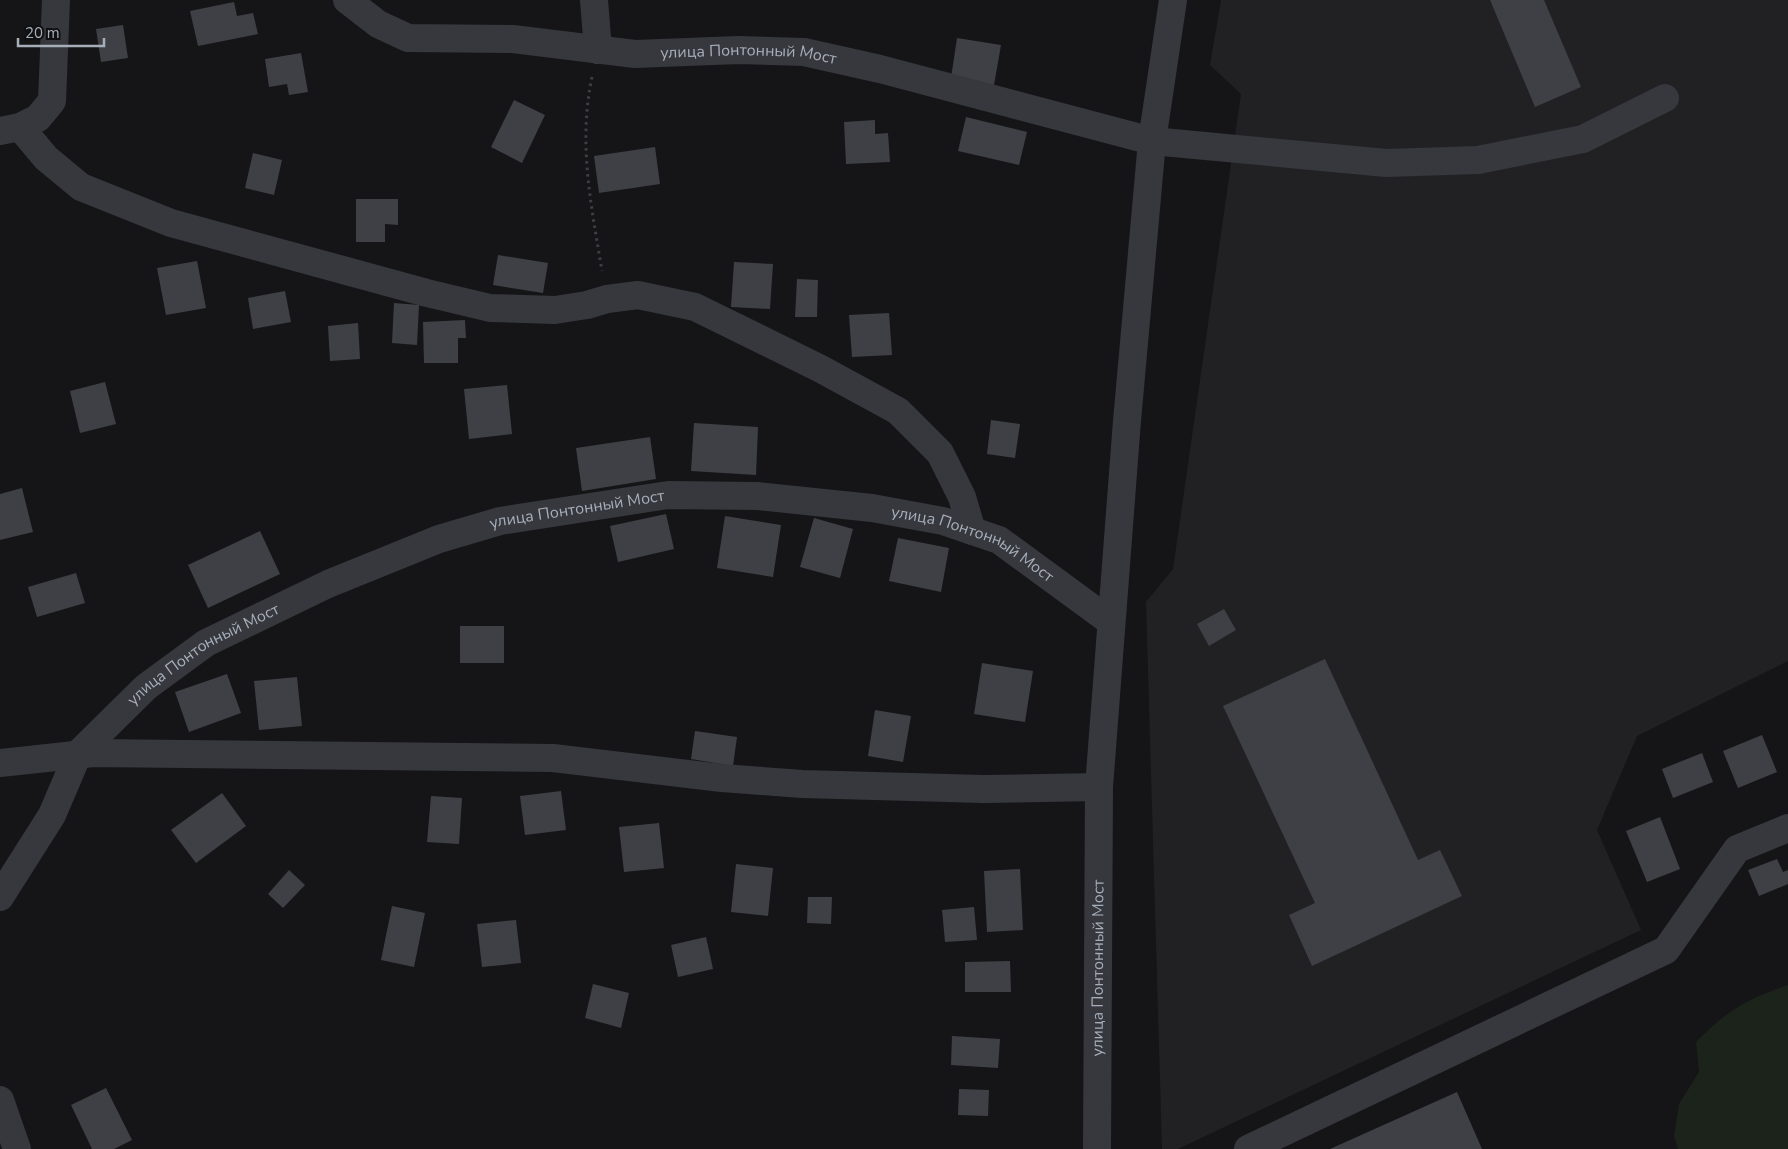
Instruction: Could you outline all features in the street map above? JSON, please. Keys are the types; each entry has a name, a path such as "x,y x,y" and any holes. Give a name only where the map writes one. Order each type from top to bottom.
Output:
{"street":[{"path":"56,0 52,100 38,118 10,129 81,187 172,223 426,293 490,308 555,310 586,305 607,299 638,295 695,307 821,369 898,411 940,453 962,497 972,531"},
{"name":"улица Понтонный Мост","path":"347,0 378,24 408,38 512,39 635,54 739,50 804,52 880,69 1152,141"},
{"path":"594,0 598,50"},
{"name":"улица Понтонный Мост","path":"1097,1149 1100,788 1111,622 1152,141 1173,0"},
{"path":"1152,141 1386,163 1478,160 1583,138 1665,98"},
{"name":"улица Понтонный Мост","path":"0,898 52,815 78,754 146,687 206,643 328,584 439,539 500,521 668,495 757,496 872,508 943,522 1000,540 1111,622"},
{"path":"0,763 94,753 553,758 722,778 802,784 983,789 1100,788"},
{"path":"1248,1149 1666,950 1737,849 1788,828"},
{"path":"0,1100 17,1149"}],"path":[{"path":"598,50 586,109 586,178 607,299"}],"shaded area":[{"path":"1221,0 1788,0 1788,661 1637,736 1597,830 1641,930 1178,1149 1162,1149 1146,602 1173,569 1241,94 1210,65"},
{"path":"1788,985 1788,1149 1678,1149 1674,1136 1679,1104 1699,1072 1696,1042 1717,1022 1738,1007 1761,995"}],"building":[{"path":"1490,0 1544,0 1581,87 1535,107"},
{"path":"234,2 237,16 253,13 258,34 198,46 190,11"},
{"path":"123,25 128,58 101,62 96,29"},
{"path":"957,38 1001,45 994,85 951,78"},
{"path":"301,53 308,92 289,95 287,84 269,87 265,59"},
{"path":"514,100 545,115 522,163 491,147"},
{"path":"966,117 1027,132 1019,165 958,151"},
{"path":"875,120 875,134 888,133 890,162 846,164 844,122"},
{"path":"655,147 660,184 599,193 594,156"},
{"path":"253,153 282,160 274,195 245,188"},
{"path":"356,199 398,199 398,225 385,224 385,242 356,242"},
{"path":"498,255 548,263 543,293 493,285"},
{"path":"197,261 206,308 166,315 157,268"},
{"path":"734,262 773,264 770,309 731,307"},
{"path":"797,279 818,280 817,317 795,317"},
{"path":"285,291 291,322 253,329 248,298"},
{"path":"394,303 419,305 417,345 392,343"},
{"path":"889,313 892,355 852,357 849,315"},
{"path":"465,320 466,338 458,338 458,363 424,363 423,322"},
{"path":"358,323 360,359 330,361 328,326"},
{"path":"105,382 116,424 80,433 70,391"},
{"path":"507,385 512,434 469,439 464,389"},
{"path":"991,420 1020,424 1015,458 987,454"},
{"path":"694,423 758,427 756,475 691,471"},
{"path":"650,437 656,479 582,491 576,448"},
{"path":"22,488 33,532 0,540 0,494"},
{"path":"666,514 674,549 618,562 610,526"},
{"path":"725,516 781,525 773,577 717,568"},
{"path":"814,518 853,529 840,578 800,567"},
{"path":"260,531 280,574 208,608 188,565"},
{"path":"898,538 949,548 941,592 889,581"},
{"path":"76,573 85,603 37,617 28,587"},
{"path":"1224,609 1236,630 1209,646 1197,624"},
{"path":"460,626 504,626 504,663 460,663"},
{"path":"1325,659 1418,860 1440,850 1462,896 1312,966 1289,915 1315,903 1223,706"},
{"path":"982,663 1033,671 1025,722 974,714"},
{"path":"227,674 241,713 189,732 175,692"},
{"path":"297,677 302,726 259,730 254,681"},
{"path":"875,710 911,716 903,762 868,756"},
{"path":"695,731 737,737 733,766 691,759"},
{"path":"1762,735 1777,772 1738,788 1723,751"},
{"path":"1702,753 1713,782 1673,798 1662,769"},
{"path":"561,791 566,830 525,835 520,796"},
{"path":"222,793 246,826 196,863 171,830"},
{"path":"431,796 462,798 459,844 427,842"},
{"path":"1660,817 1680,869 1647,882 1626,831"},
{"path":"659,823 664,868 624,872 619,827"},
{"path":"1777,859 1783,872 1788,870 1788,884 1759,896 1748,870"},
{"path":"736,864 773,868 768,916 731,912"},
{"path":"1020,869 1023,930 987,932 984,871"},
{"path":"289,870 305,885 283,908 268,894"},
{"path":"808,897 832,897 831,924 807,923"},
{"path":"392,906 425,913 414,967 381,960"},
{"path":"974,907 977,940 945,942 942,910"},
{"path":"516,920 521,963 482,967 477,924"},
{"path":"706,937 713,969 678,977 671,945"},
{"path":"1010,961 1011,992 965,992 965,962"},
{"path":"593,984 629,993 621,1028 585,1018"},
{"path":"952,1036 1000,1039 998,1068 951,1065"},
{"path":"106,1088 132,1140 114,1149 92,1149 71,1105"},
{"path":"959,1089 989,1090 988,1116 958,1115"},
{"path":"1457,1092 1482,1149 1330,1149"}]}
